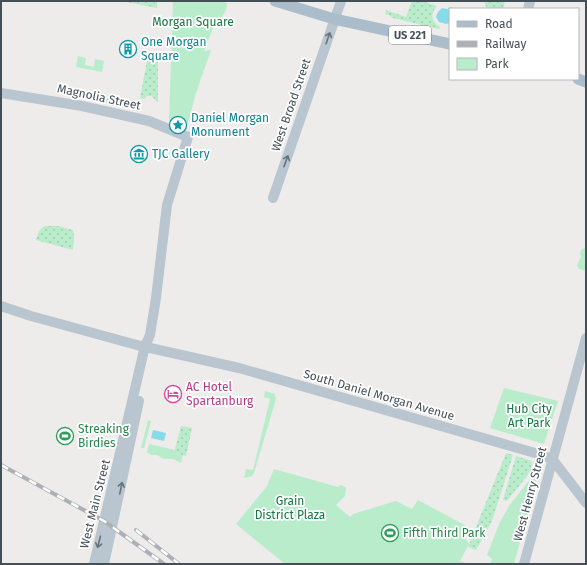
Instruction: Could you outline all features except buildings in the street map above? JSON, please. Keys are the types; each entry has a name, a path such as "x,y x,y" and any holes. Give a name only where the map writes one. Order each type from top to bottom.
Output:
{"main road":[{"name":"US 221","path":"275,1 334,19 449,44"}],"street":[{"name":"West Broad Street","path":"273,198 341,1"},
{"name":"Magnolia Street","path":"1,93 82,106 149,121 188,137"},
{"name":"West Main Street","path":"104,564 148,347 159,276 167,205 188,137"},
{"name":"South Daniel Morgan Avenue","path":"1,306 46,320 148,347 246,370 542,455 553,460"},
{"name":"West Henry Street","path":"524,564 586,338"},
{"name":"West Main Street","path":"94,564 148,347"},
{"path":"553,460 586,503"}],"green space":[{"path":"121,1 157,1 157,8"},
{"name":"Morgan Square","path":"173,1 221,1 227,3 224,14 216,21 204,51 211,50 196,93 188,123 180,128 173,127 169,121"},
{"path":"412,1 422,1 437,6 432,14 432,17 435,23 440,27 439,29 393,18 385,14 386,10 406,17"},
{"path":"484,1 505,1 503,8 487,8"},
{"path":"78,56 86,58 85,65 94,67 95,59 104,61 102,72 76,67"},
{"path":"152,59 158,60 158,102 152,96 147,96 144,99 140,98 147,61 151,62"},
{"path":"103,97 113,99 114,103 120,104 123,101 132,103 131,107 102,102"},
{"path":"45,226 58,226 73,230 73,250 36,240 40,230"},
{"path":"584,248 586,249 586,271 579,269 577,266 581,256 581,250"},
{"name":"Hub City Art Park","path":"504,388 558,401 544,444 490,428"},
{"path":"265,391 275,394 276,399 254,473 252,476 244,478 246,469 253,470 270,399 264,397"},
{"path":"148,420 151,421 144,448 141,448"},
{"path":"181,426 192,428 186,456 174,453"},
{"path":"149,444 175,450 175,453 183,455 181,463 173,459 164,459 157,455 151,455 147,452"},
{"path":"506,453 513,455 492,521 476,550 468,547"},
{"path":"516,456 532,461 531,471 507,501 503,500"},
{"name":"Fifth Third Park","path":"274,469 338,487 340,485 346,487 345,496 336,505 350,517 353,514 396,501 412,509 418,500 470,528 465,538 469,544 460,561 468,564 285,564 236,524 267,486"},
{"path":"534,474 538,476 514,564 490,564 492,559 487,555 499,524 509,506"}],"water":[{"path":"442,8 449,8 449,23 439,22 436,17 438,12"},
{"path":"153,430 166,433 164,441 151,438"}],"railway":[{"path":"1,465 104,521 164,564"},
{"path":"136,530 179,564"}],"place":[{"name":"One Morgan Square","path":"128,49"},
{"name":"Daniel Morgan Monument","path":"178,125"},
{"name":"TJC Gallery","path":"139,154"},
{"name":"AC Hotel Spartanburg","path":"173,394"},
{"name":"Streaking Birdies","path":"65,436"},
{"name":"Fifth Third Park","path":"390,533"}],"park label":[{"name":"Grain District Plaza","path":"290,508"}]}
